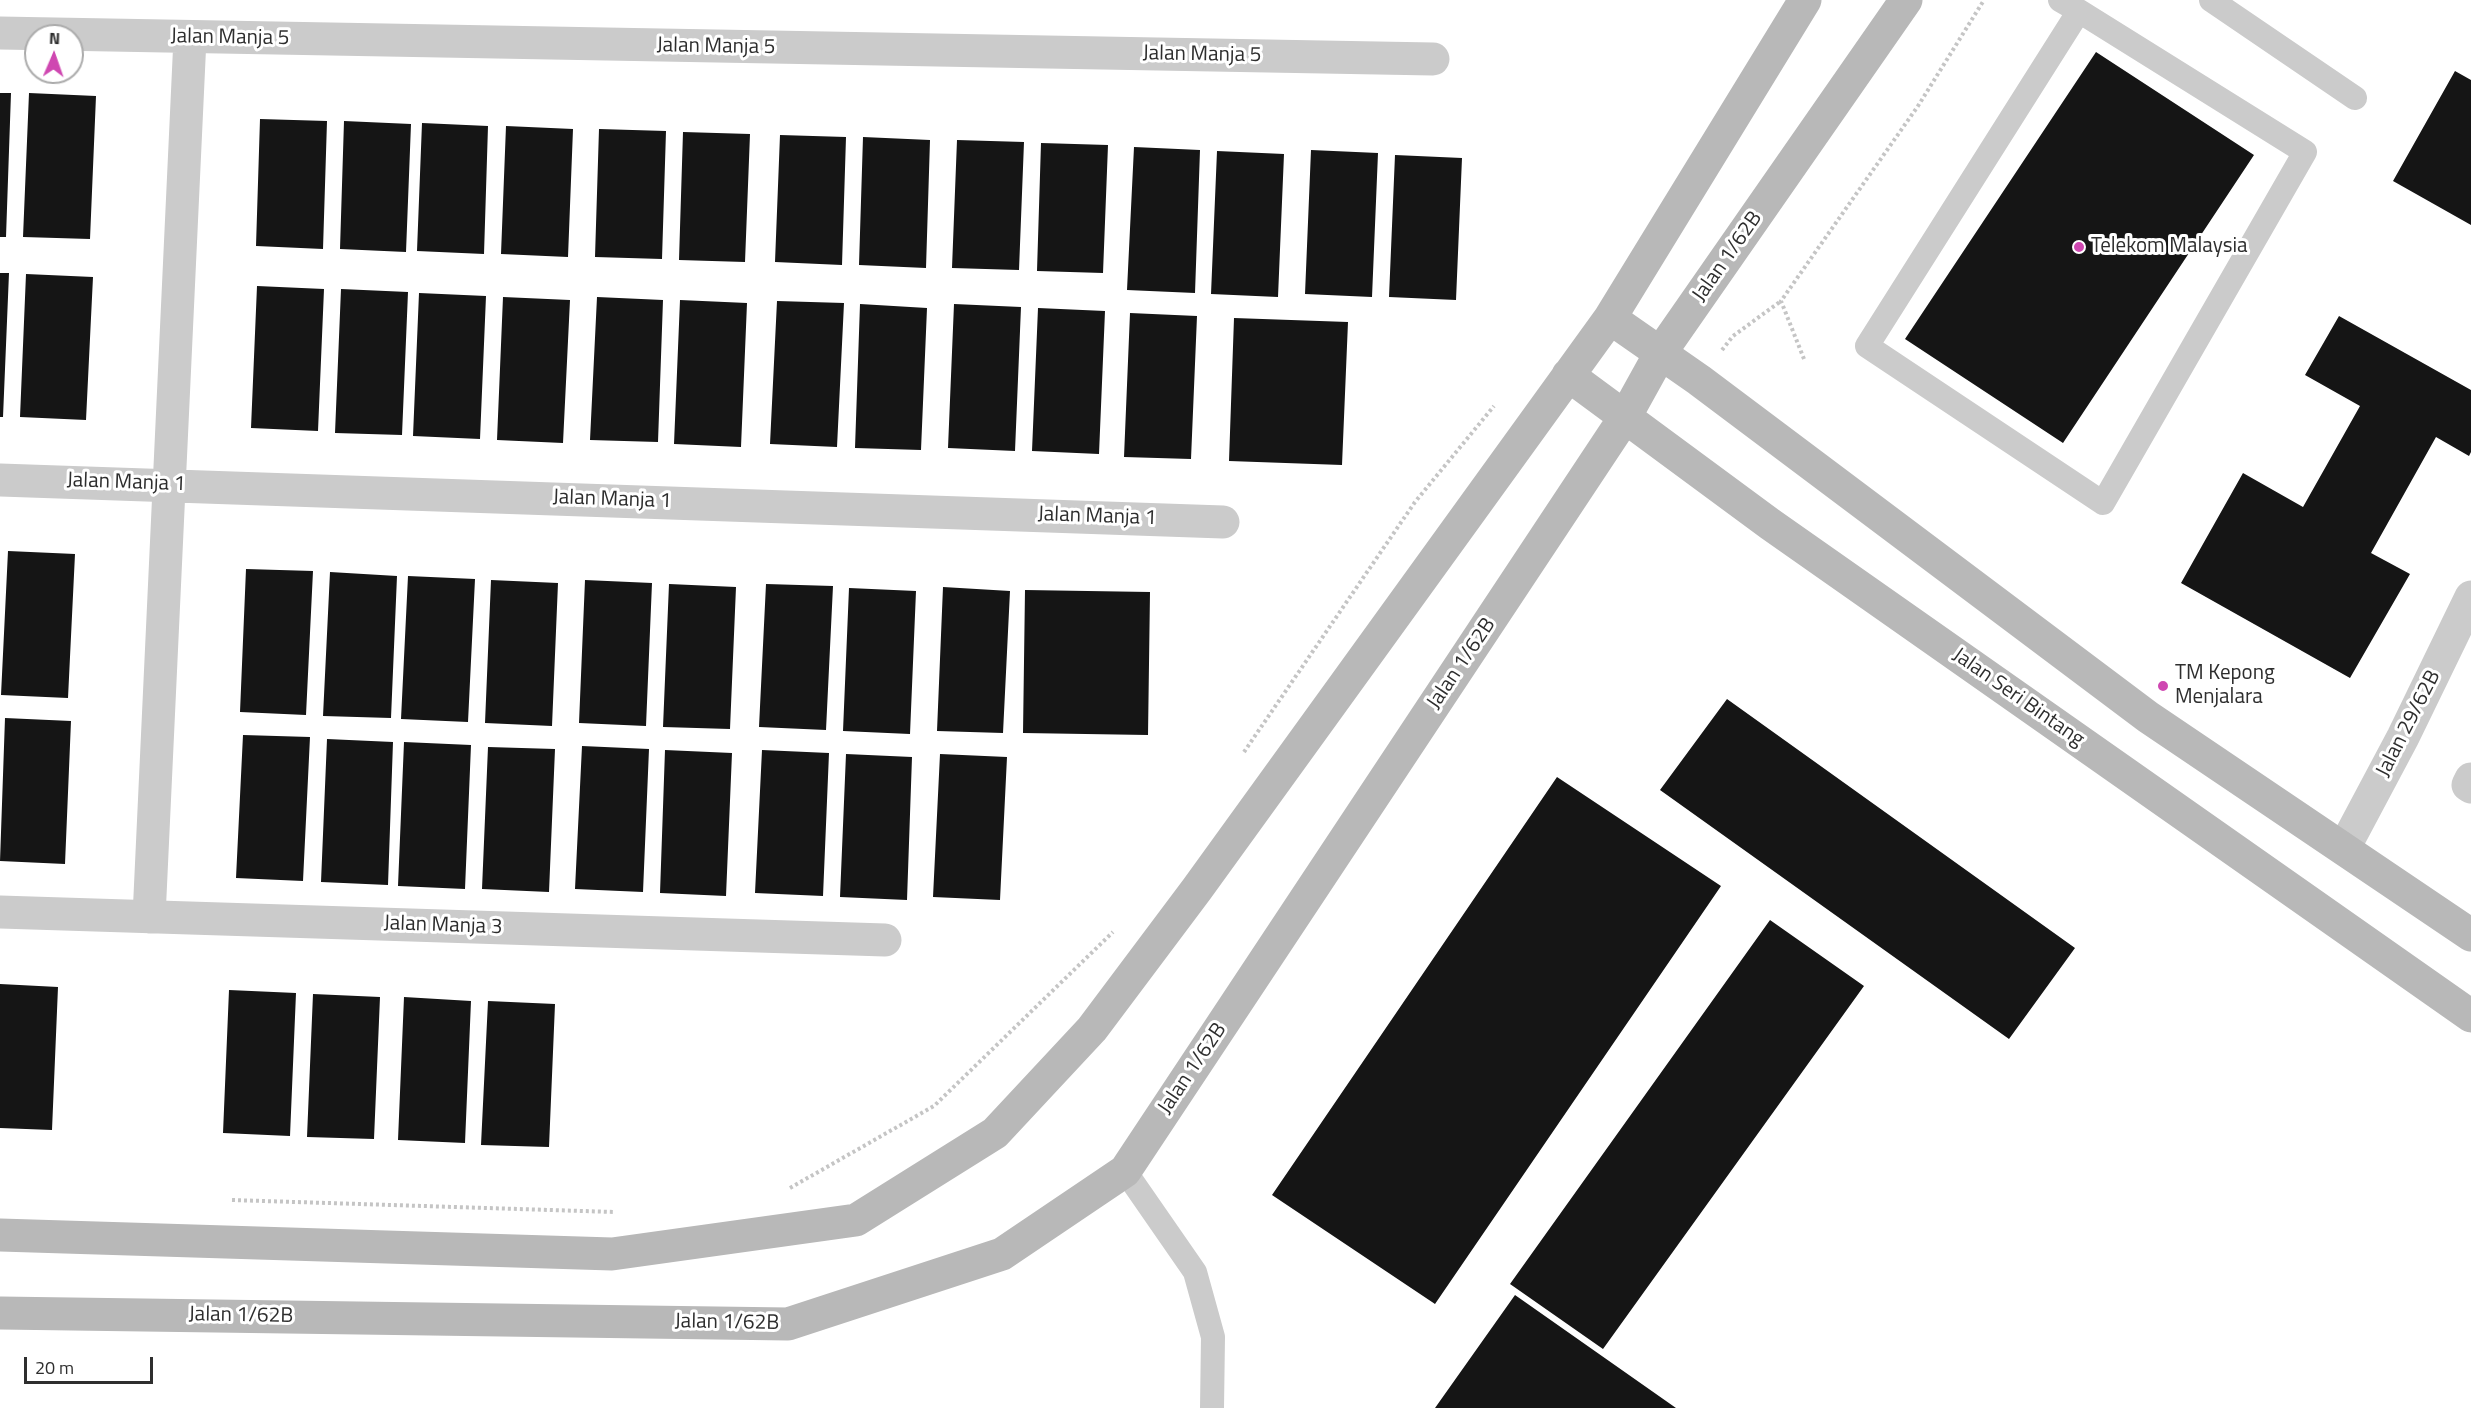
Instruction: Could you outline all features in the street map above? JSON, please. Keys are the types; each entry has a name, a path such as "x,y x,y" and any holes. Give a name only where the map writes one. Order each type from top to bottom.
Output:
{"main road":[{"path":"0,1234 612,1254 856,1220 995,1133 1092,1029 1197,889 1610,318 1805,0"},
{"name":"Jalan 1/62B","path":"0,1313 788,1324 1002,1254 1125,1171 1625,417 1661,352 1906,0"},
{"path":"1610,318 1661,352 2148,717 2471,935"},
{"name":"Jalan Seri Bintang","path":"1568,375 1770,524 2471,1016"}],"street":[{"name":"Jalan Manja 5","path":"0,33 1433,59"},
{"path":"149,917 190,38"},
{"name":"Jalan Manja 1","path":"0,480 169,484 1223,522"},
{"name":"Jalan 29/62B","path":"2344,848 2403,737 2471,597"},
{"path":"2471,779 2468,785 2471,787"},
{"name":"Jalan Manja 3","path":"0,912 885,940"}],"lane":[{"path":"2211,0 2355,98"},
{"path":"2069,5 2305,152 2103,503 1867,346 2069,5"},
{"path":"1125,1171 1195,1272 1213,1337 1212,1408"}],"path":[{"path":"1804,359 1781,301 1918,106 1984,0"},
{"path":"1239,759 1415,502 1497,402"},
{"path":"781,1193 934,1106 1116,928"},
{"path":"223,1200 387,1203 624,1212"}],"building":[{"name":"Telekom Malaysia","path":"2096,52 2254,155 2063,443 1905,339"},
{"path":"2455,71 2471,80 2471,225 2393,181"},
{"path":"0,93 11,93 6,237 0,237"},
{"path":"29,93 96,96 90,239 23,237"},
{"path":"260,119 327,121 323,249 256,246"},
{"path":"344,121 411,124 406,252 340,249"},
{"path":"422,123 488,126 484,254 417,251"},
{"path":"506,126 573,129 568,257 501,254"},
{"path":"599,129 666,131 662,259 595,257"},
{"path":"683,132 750,134 745,262 679,260"},
{"path":"780,135 846,137 842,265 775,262"},
{"path":"863,137 930,140 926,268 859,265"},
{"path":"957,140 1024,142 1019,270 952,268"},
{"path":"1041,143 1108,145 1103,273 1037,271"},
{"path":"1134,147 1200,150 1195,293 1127,290"},
{"path":"1311,150 1378,153 1372,297 1305,294"},
{"path":"1217,151 1284,154 1278,297 1211,294"},
{"path":"1395,155 1462,158 1456,300 1389,297"},
{"path":"0,273 9,273 3,417 0,417"},
{"path":"26,274 93,277 86,420 20,417"},
{"path":"257,286 324,289 318,431 251,428"},
{"path":"341,289 408,292 402,435 335,433"},
{"path":"419,293 486,296 480,439 413,436"},
{"path":"503,297 570,300 563,443 497,440"},
{"path":"597,297 663,300 658,442 590,440"},
{"path":"680,300 747,303 741,447 674,444"},
{"path":"777,301 844,303 837,447 770,444"},
{"path":"860,304 927,308 921,450 855,448"},
{"path":"954,304 1021,307 1015,451 948,448"},
{"path":"1038,308 1105,311 1099,454 1032,451"},
{"path":"1130,313 1197,316 1191,459 1124,457"},
{"path":"2339,316 2471,390 2471,452 2469,456 2436,437 2371,553 2410,574 2350,678 2181,583 2243,473 2303,507 2360,406 2305,375"},
{"path":"1234,318 1348,322 1342,465 1229,461"},
{"path":"8,551 75,554 68,698 1,695"},
{"path":"246,569 313,571 306,715 240,712"},
{"path":"330,572 397,576 391,718 323,716"},
{"path":"408,576 475,579 468,722 401,719"},
{"path":"491,580 558,583 552,726 485,723"},
{"path":"585,580 652,583 646,726 579,723"},
{"path":"669,584 736,587 730,729 663,727"},
{"path":"766,584 833,586 826,730 759,727"},
{"path":"943,587 1010,591 1003,733 937,731"},
{"path":"849,588 916,591 910,734 843,731"},
{"path":"1025,590 1150,592 1148,735 1023,733"},
{"path":"1727,699 2075,948 2009,1039 1660,790"},
{"path":"5,718 71,721 65,864 0,861"},
{"path":"243,735 310,737 303,881 236,878"},
{"path":"327,739 393,742 388,885 321,882"},
{"path":"404,742 471,745 465,889 398,886"},
{"path":"582,746 649,749 643,892 575,889"},
{"path":"488,747 555,749 549,892 482,889"},
{"path":"665,750 732,753 726,896 660,893"},
{"path":"762,750 829,753 823,896 755,893"},
{"path":"846,754 912,757 907,900 840,897"},
{"path":"940,754 1007,757 1000,900 933,897"},
{"path":"1557,777 1721,886 1435,1304 1272,1195"},
{"path":"1770,920 1864,986 1603,1349 1510,1284"},
{"path":"0,984 58,987 52,1130 0,1128"},
{"path":"229,990 296,993 290,1136 223,1133"},
{"path":"313,994 380,997 374,1139 307,1137"},
{"path":"404,997 471,1001 465,1143 398,1140"},
{"path":"488,1001 555,1004 549,1147 481,1145"},
{"path":"1515,1295 1676,1408 1435,1408"}],"place":[{"name":"Telekom Malaysia","path":"2079,247"},
{"name":"TM Kepong Menjalara","path":"2163,686"}]}
